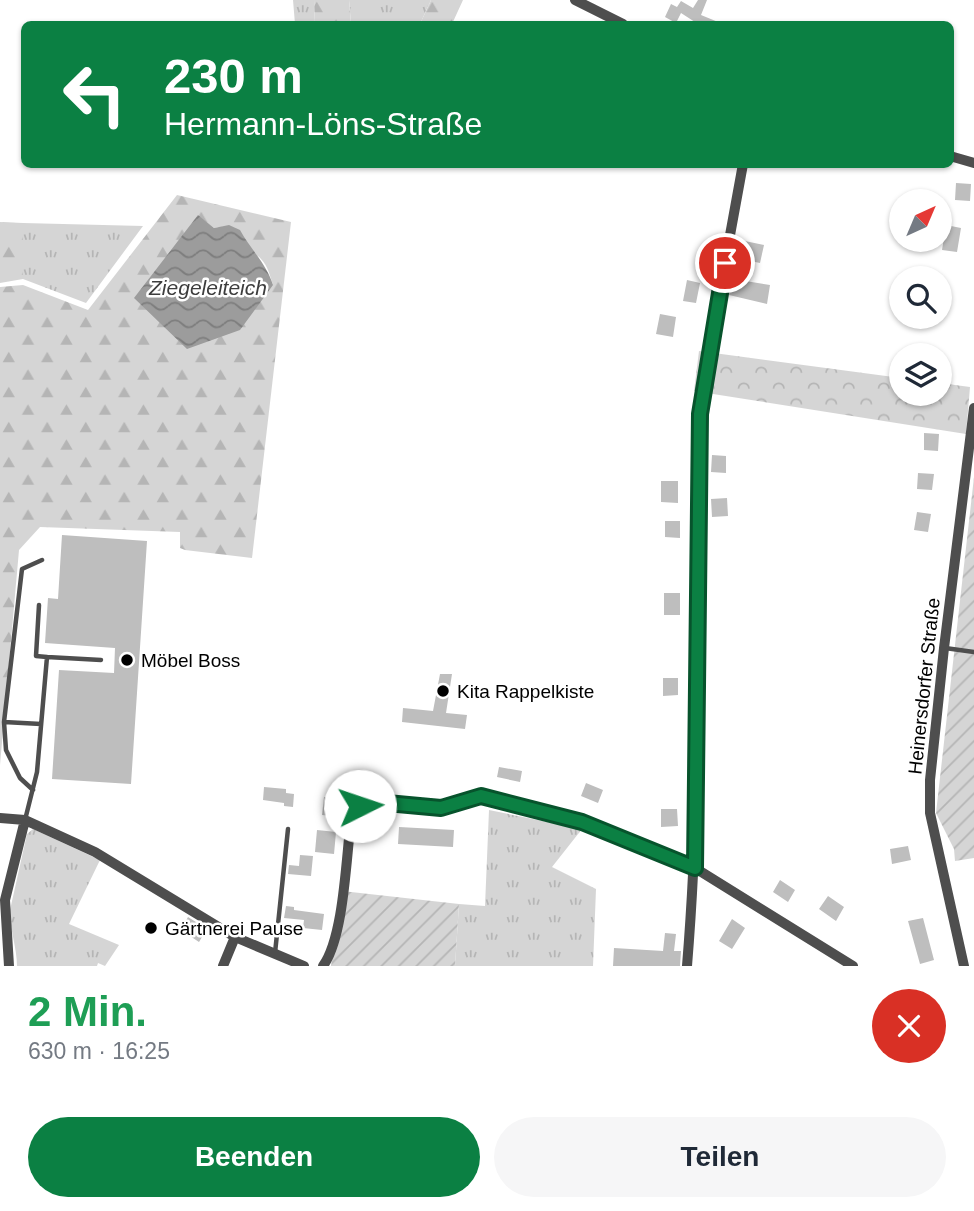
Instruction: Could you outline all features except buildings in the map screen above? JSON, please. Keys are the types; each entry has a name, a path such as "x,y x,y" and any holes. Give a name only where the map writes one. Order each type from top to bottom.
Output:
{"street":[{"path":"575,0 616,21"},
{"path":"954,157 974,163"},
{"path":"687,966 695,868 700,414 742,168"},
{"name":"Heinersdorfer Straße","path":"964,966 930,813 930,780 974,408"},
{"path":"323,966 330,957 336,937 351,820 360,806 376,802 441,808 481,796 582,822 695,868 853,966"},
{"path":"0,818 25,820 95,852 235,937 304,966"},
{"path":"9,966 5,900 25,820"},
{"path":"223,966 235,937"}],"lane":[{"path":"33,790 20,778 6,750 4,722 22,569 42,560"},
{"path":"39,605 36,656 101,660"},
{"path":"944,648 974,652"},
{"path":"25,820 33,790 47,657"},
{"path":"4,722 41,724"},
{"path":"275,953 288,829"}],"green space":[{"path":"293,0 314,0 315,21 295,21"},
{"path":"314,0 349,0 351,21 315,21"},
{"path":"349,0 431,0 421,21 351,21"},
{"path":"431,0 463,0 453,21 421,21"},
{"path":"177,195 291,222 252,558 185,550 180,548 180,532 40,527 19,550 0,765 0,287 23,285 88,310","holes":["198,216 214,228 230,227 239,231 252,252 265,265 273,285"]},
{"path":"0,222 23,223 23,279 0,283"},
{"path":"23,223 143,226 86,303 23,279"},
{"path":"699,351 889,376 889,406 952,406 952,385 970,387 966,434 694,391"},
{"path":"974,477 974,858 955,861 954,849 936,813"},
{"path":"489,810 582,829 552,867 596,889 593,966 455,966 459,904 485,906"},
{"path":"33,829 100,860 69,924 119,945 105,966 98,963 97,966 17,966 10,910 27,834"},
{"path":"342,891 459,904 455,966 331,966"}],"water":[{"name":"Ziegeleiteich","path":"198,215 214,228 229,225 240,230 273,285 240,330 187,349 134,298"}],"place":[{"name":"Möbel Boss","path":"127,660"},
{"name":"Kita Rappelkiste","path":"443,691"},
{"name":"Gärtnerei Pause","path":"151,928"}],"route":[{"path":"360,806 376,802 441,808 481,796 582,822 695,868 700,414 725,263"}]}
